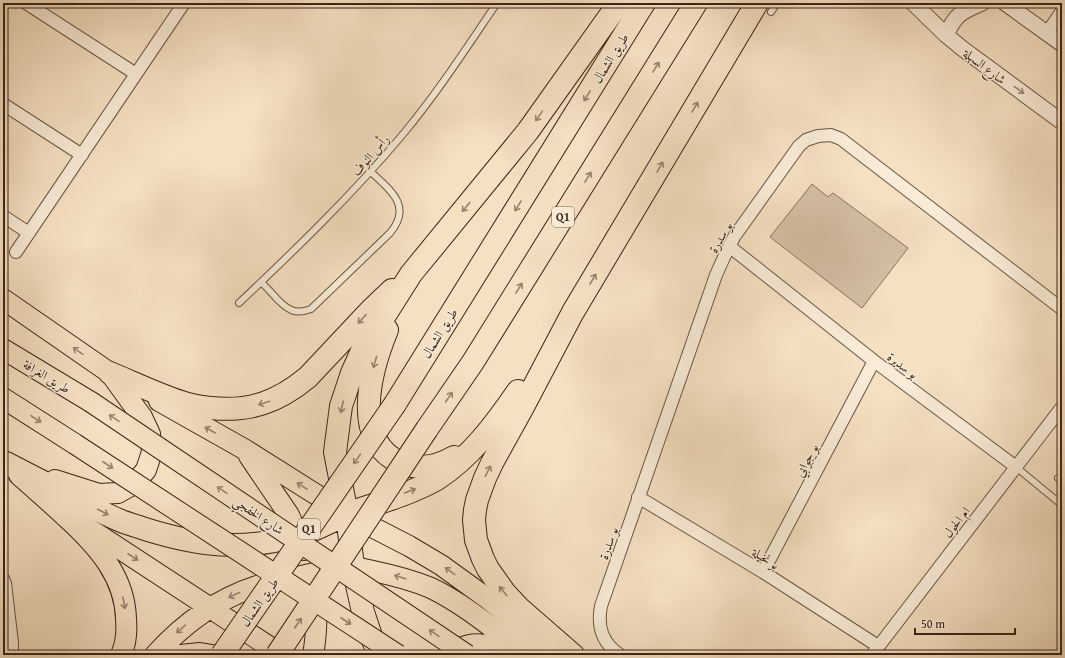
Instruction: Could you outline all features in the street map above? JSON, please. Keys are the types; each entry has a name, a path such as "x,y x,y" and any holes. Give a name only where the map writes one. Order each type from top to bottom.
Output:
{"highway":[{"path":"380,655 371,636 363,612 353,567 347,514 335,452 341,406 350,378 361,353 411,274 528,131 619,3"},
{"name":"طريق الشمال","path":"222,655 395,404 644,3"},
{"name":"Q1","path":"277,655 473,362 696,3"},
{"path":"4,462 119,520 168,536 192,541 234,545 268,542 298,535 347,514 416,489 436,479 454,466 482,439 499,419 573,312 764,7"},
{"path":"110,373 182,403 203,407 233,410 268,402 294,388 308,378 370,311 411,274"},
{"path":"411,274 384,338 374,367 370,391 369,411 369,421 372,431 382,449 389,456 407,465 417,467 437,465 482,439"},
{"path":"3,300 110,373 244,449 347,514 409,546 441,565 558,655"},
{"path":"573,312 485,478 477,500 474,520 476,540 483,559 497,583 519,608 573,655"},
{"name":"طريق الغرافة","path":"3,349 91,402"},
{"path":"4,462 80,489 99,494 118,493 134,484 146,470 152,452 150,434 142,417 110,373"},
{"path":"3,398 398,655"},
{"name":"شارع الخفجي","path":"91,402 467,655"},
{"path":"244,449 289,515 306,554 312,572 317,607 316,636 313,655"},
{"path":"4,462 86,535 113,571 119,583 125,604 125,640 121,655"},
{"path":"54,505 282,655"},
{"path":"155,655 186,624 211,607 234,595 256,587 312,572 353,567 398,576 430,588 461,605 528,655"},
{"path":"451,655 462,647 471,644 480,644 489,646 509,655"},
{"path":"181,655 200,653 212,655"}],"street":[{"path":"26,3 136,74"},
{"path":"16,252 184,3"},
{"name":"شارع السهلة","path":"913,3 946,35 963,49 1062,122"},
{"path":"946,35 957,17 968,8 982,3"},
{"path":"1005,3 1062,44"},
{"path":"1047,33 1062,11"},
{"path":"3,104 82,155"},
{"name":"بو سدرة","path":"620,655 607,643 602,633 599,615 601,606 716,275 729,246 740,229 799,146 806,140 818,136 831,136 841,139 1062,309"},
{"path":"3,216 29,233"},
{"name":"بو سديرة","path":"729,246 874,361 1016,467"},
{"name":"بو جوابي","path":"763,572 874,361"},
{"name":"ام الحول","path":"875,651 1062,407"},
{"name":"بو نخيلة","path":"638,497 763,572 875,651"},
{"path":"3,578 12,643 12,655"}],"lane":[{"name":"رأس النوف","path":"239,303 299,246 371,172 404,133 436,91 497,3"},
{"path":"764,7 777,3"},
{"path":"261,282 285,307 298,312 304,312 311,309 390,233 396,227 399,219 399,203 391,191 371,172"},
{"name":"بو سديرة","path":"1016,467 1062,505"}],"shaded area":[{"path":"812,184 828,197 833,193 908,248 862,308 770,237"}]}
